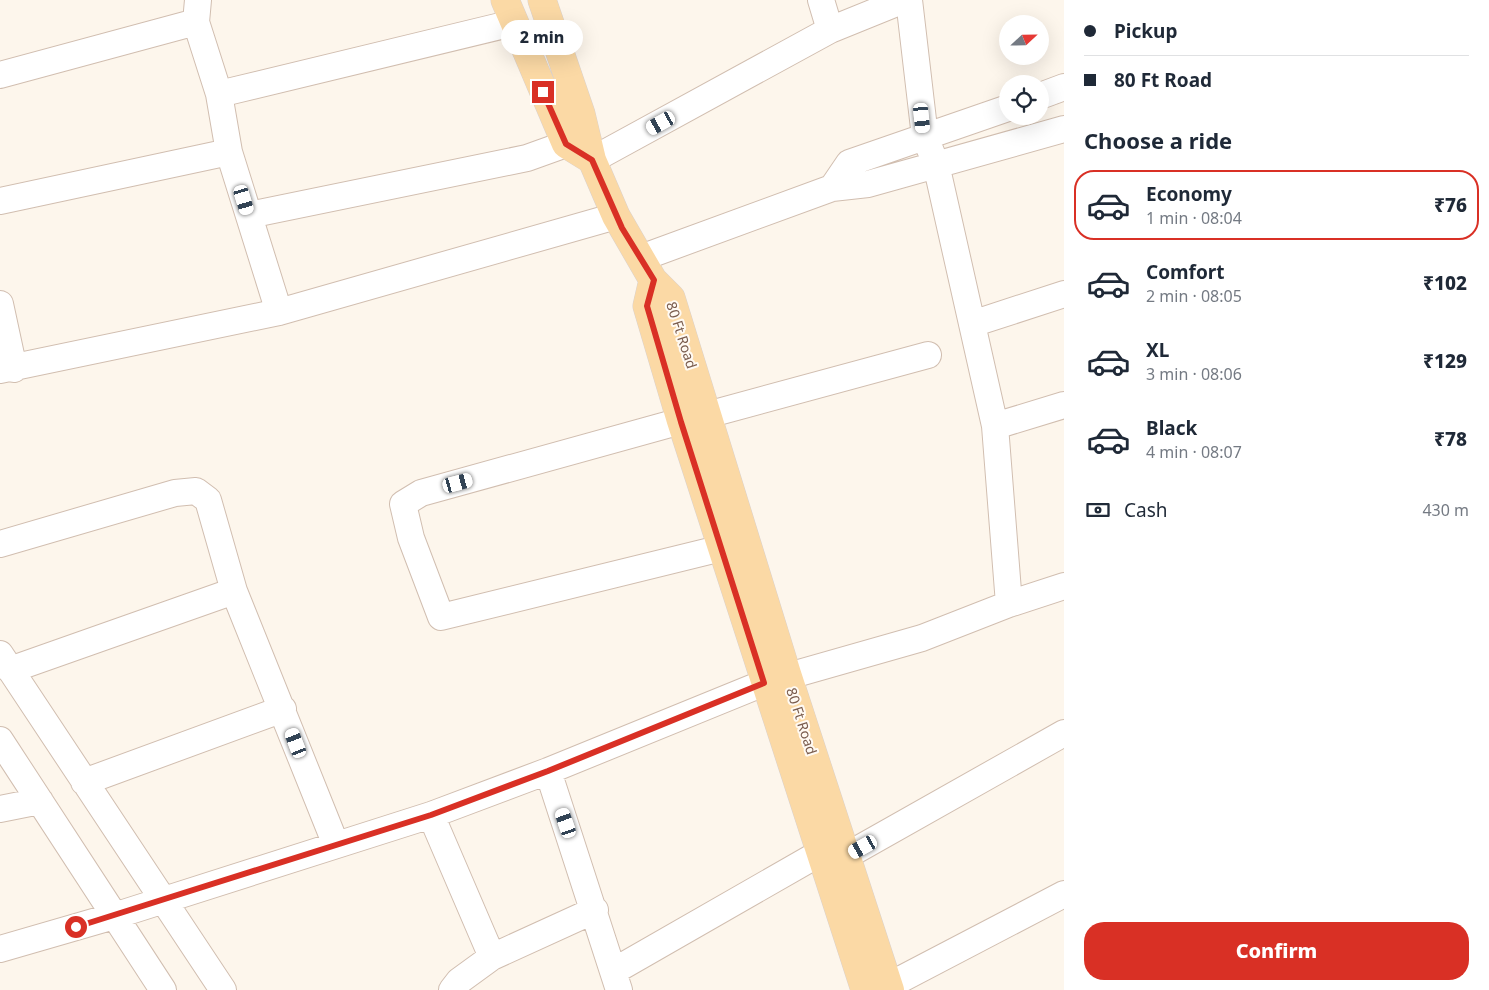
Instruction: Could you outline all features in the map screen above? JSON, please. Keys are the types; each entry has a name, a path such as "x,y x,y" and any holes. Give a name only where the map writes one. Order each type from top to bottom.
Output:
{"main road":[{"path":"542,0 581,114 592,160 616,216 647,269"},
{"path":"509,12 566,144 592,160"},
{"name":"80 Ft Road","path":"647,269 671,298 707,415 776,678 833,855 881,989"},
{"name":"80 Ft Road","path":"647,269 647,306 681,422 722,548 776,678"}],"street":[{"path":"821,0 830,30"},
{"path":"592,160 830,30 904,0"},
{"path":"909,0 924,137 936,164 995,426 1009,604"},
{"path":"0,75 197,11 219,94 229,152 279,312"},
{"path":"219,94 509,12"},
{"path":"1049,93 1064,87"},
{"path":"832,188 849,163 999,111"},
{"path":"647,269 832,188 868,184 1064,129"},
{"path":"249,215 527,158 566,144"},
{"path":"0,201 229,152"},
{"path":"0,304 7,369 279,312 616,216"},
{"path":"972,324 1064,294"},
{"path":"707,415 928,355"},
{"path":"995,426 1064,404"},
{"path":"681,422 422,493 403,504 411,538 441,616 722,548"},
{"path":"0,544 175,493 196,491 208,500 234,591 336,845"},
{"path":"0,949 114,916 161,899 431,815 548,771 776,678 922,638 1009,604 1064,586"},
{"path":"223,990 5,662 234,591"},
{"path":"84,782 283,710"},
{"path":"548,771 595,910 616,981 833,855 1064,733"},
{"path":"0,740 163,990"},
{"path":"0,809 40,801"},
{"path":"431,815 492,957"},
{"path":"881,989 1064,894"},
{"path":"452,990 459,981 492,957 595,910"}],"route":[{"path":"76,927 431,815 548,771 764,683 681,422 647,306 654,280 628,240 592,160 566,144 543,92"}]}
